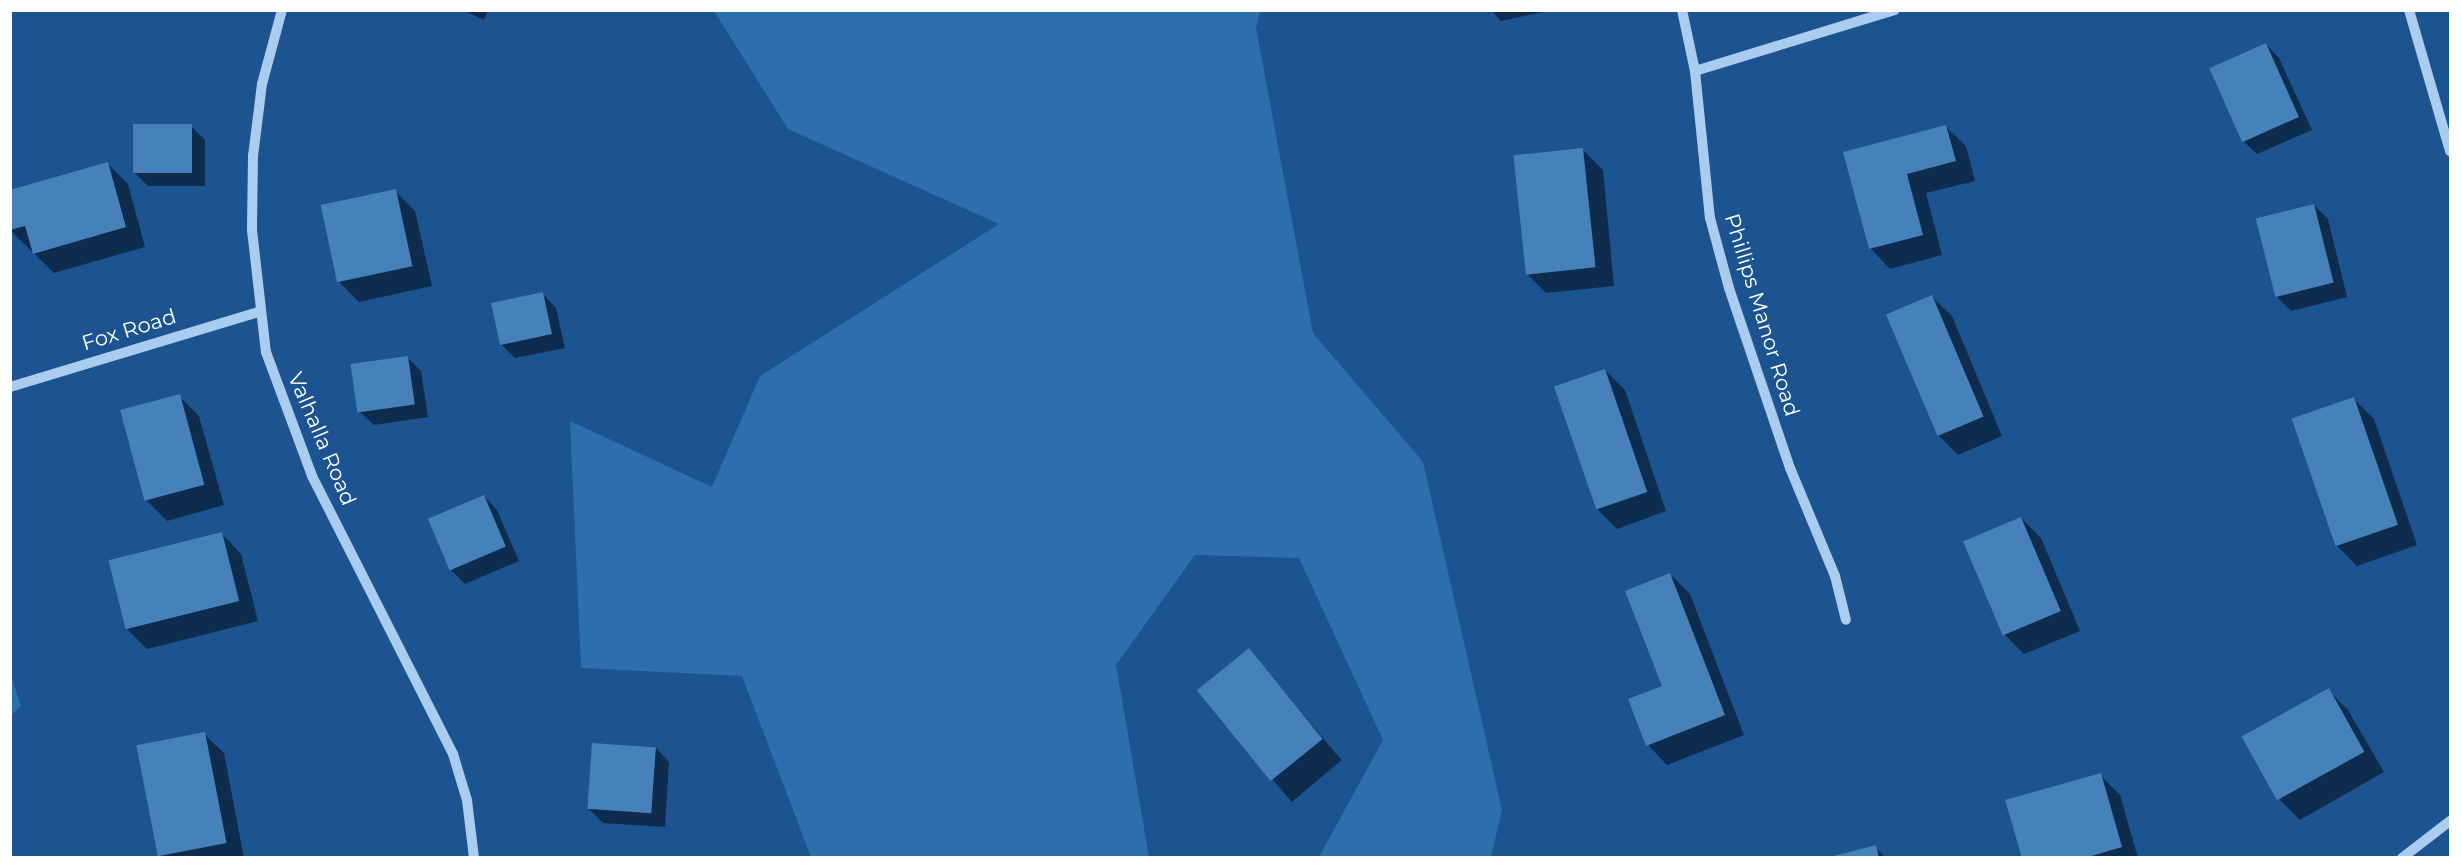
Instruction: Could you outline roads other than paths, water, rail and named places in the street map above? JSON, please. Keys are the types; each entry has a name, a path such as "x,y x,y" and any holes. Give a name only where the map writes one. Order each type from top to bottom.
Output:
{"street":[{"name":"Valhalla Road","path":"282,10 262,84 253,156 258,312 280,399 312,476 453,754 467,800 474,858"},
{"name":"Phillips Manor Road","path":"1682,10 1695,71 1710,218 1729,288 1846,620"},
{"path":"1695,71 1895,10"},
{"path":"2409,10 2451,151"},
{"name":"Fox Road","path":"10,387 258,312"},
{"path":"2402,858 2451,820"}]}
